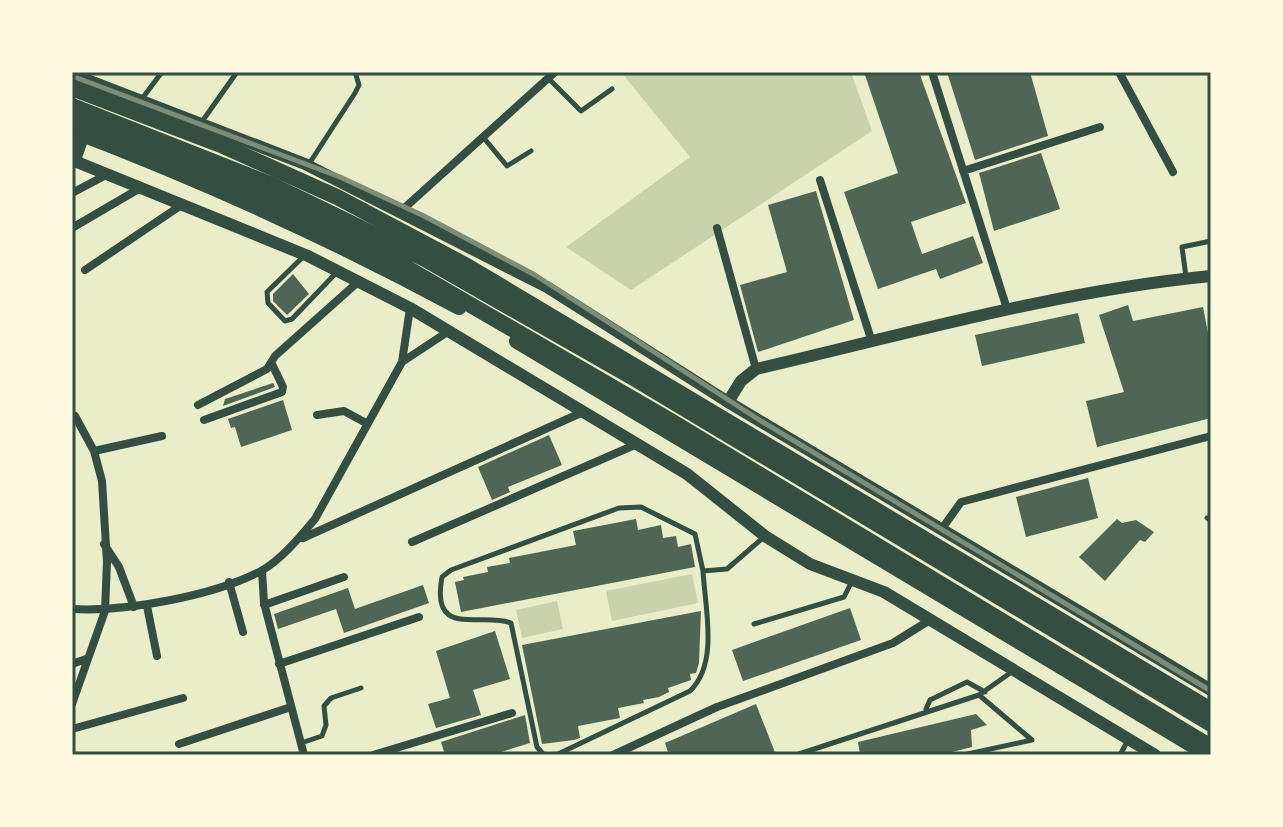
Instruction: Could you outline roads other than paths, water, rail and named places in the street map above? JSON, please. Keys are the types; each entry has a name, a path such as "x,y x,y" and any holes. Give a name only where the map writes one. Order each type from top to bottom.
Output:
{"highway":[{"path":"72,88 265,164 337,197 467,266 1211,710"},
{"path":"72,106 272,185 425,259 632,377 1211,724"},
{"path":"72,160 75,129"},
{"path":"75,129 231,181 369,246 602,380 1211,747"},
{"path":"75,129 226,190 355,251 468,311 1209,755"}],"street":[{"path":"932,72 1007,309"},
{"path":"1119,72 1173,172"},
{"path":"72,74 308,166 547,287 728,402 1211,690"},
{"path":"400,212 552,75"},
{"path":"963,171 1100,127"},
{"path":"72,160 305,255 410,308 687,474 765,536 810,564 884,592 1155,755"},
{"path":"72,193 109,174"},
{"path":"820,180 872,342"},
{"path":"72,228 142,186"},
{"path":"85,270 184,204"},
{"path":"717,228 756,369"},
{"path":"728,402 741,381 756,369 1007,309 1139,283 1211,276"},
{"path":"198,405 272,364 275,356 358,282"},
{"path":"72,609 105,611 147,606 229,582 262,571 297,540 315,519 402,362 410,308"},
{"path":"402,362 449,331"},
{"path":"204,420 282,392 283,387 272,364"},
{"path":"317,415 344,411 366,423"},
{"path":"297,540 583,412"},
{"path":"72,704 105,611 102,481 94,451 75,416"},
{"path":"94,451 162,436"},
{"path":"941,530 961,502 1211,436"},
{"path":"412,542 637,444"},
{"path":"104,544 119,567 134,607"},
{"path":"262,571 264,605 304,755"},
{"path":"264,605 344,577"},
{"path":"229,582 243,632"},
{"path":"147,606 157,656"},
{"path":"279,664 419,617"},
{"path":"613,755 717,707 893,643 930,620"},
{"path":"72,664 86,659"},
{"path":"72,729 183,698"},
{"path":"179,744 291,707"},
{"path":"373,755 512,713"}],"lane":[{"path":"140,100 162,72"},
{"path":"201,124 237,72"},
{"path":"308,166 359,85 355,72"},
{"path":"552,75 581,111 612,89"},
{"path":"483,137 507,166 531,151"},
{"path":"1186,278 1182,247 1211,241"},
{"path":"305,255 267,292 266,299 285,321 292,319 338,272"},
{"path":"641,507 695,534 703,571 707,636 701,680 690,691 558,754 544,755 537,747 511,623 499,618 466,622 453,618 446,610 440,587 442,577 451,570 619,508 641,507"},
{"path":"703,571 727,569 765,536"},
{"path":"754,624 844,597 853,580"},
{"path":"796,755 982,694 1014,671"},
{"path":"926,709 930,700 967,682 1032,740 963,755"},
{"path":"301,743 322,736 326,725 324,706 331,698 361,688"},
{"path":"1120,755 1128,739"}],"railway":[{"path":"72,76 340,177 424,216 535,275 761,421 1211,691"}]}
